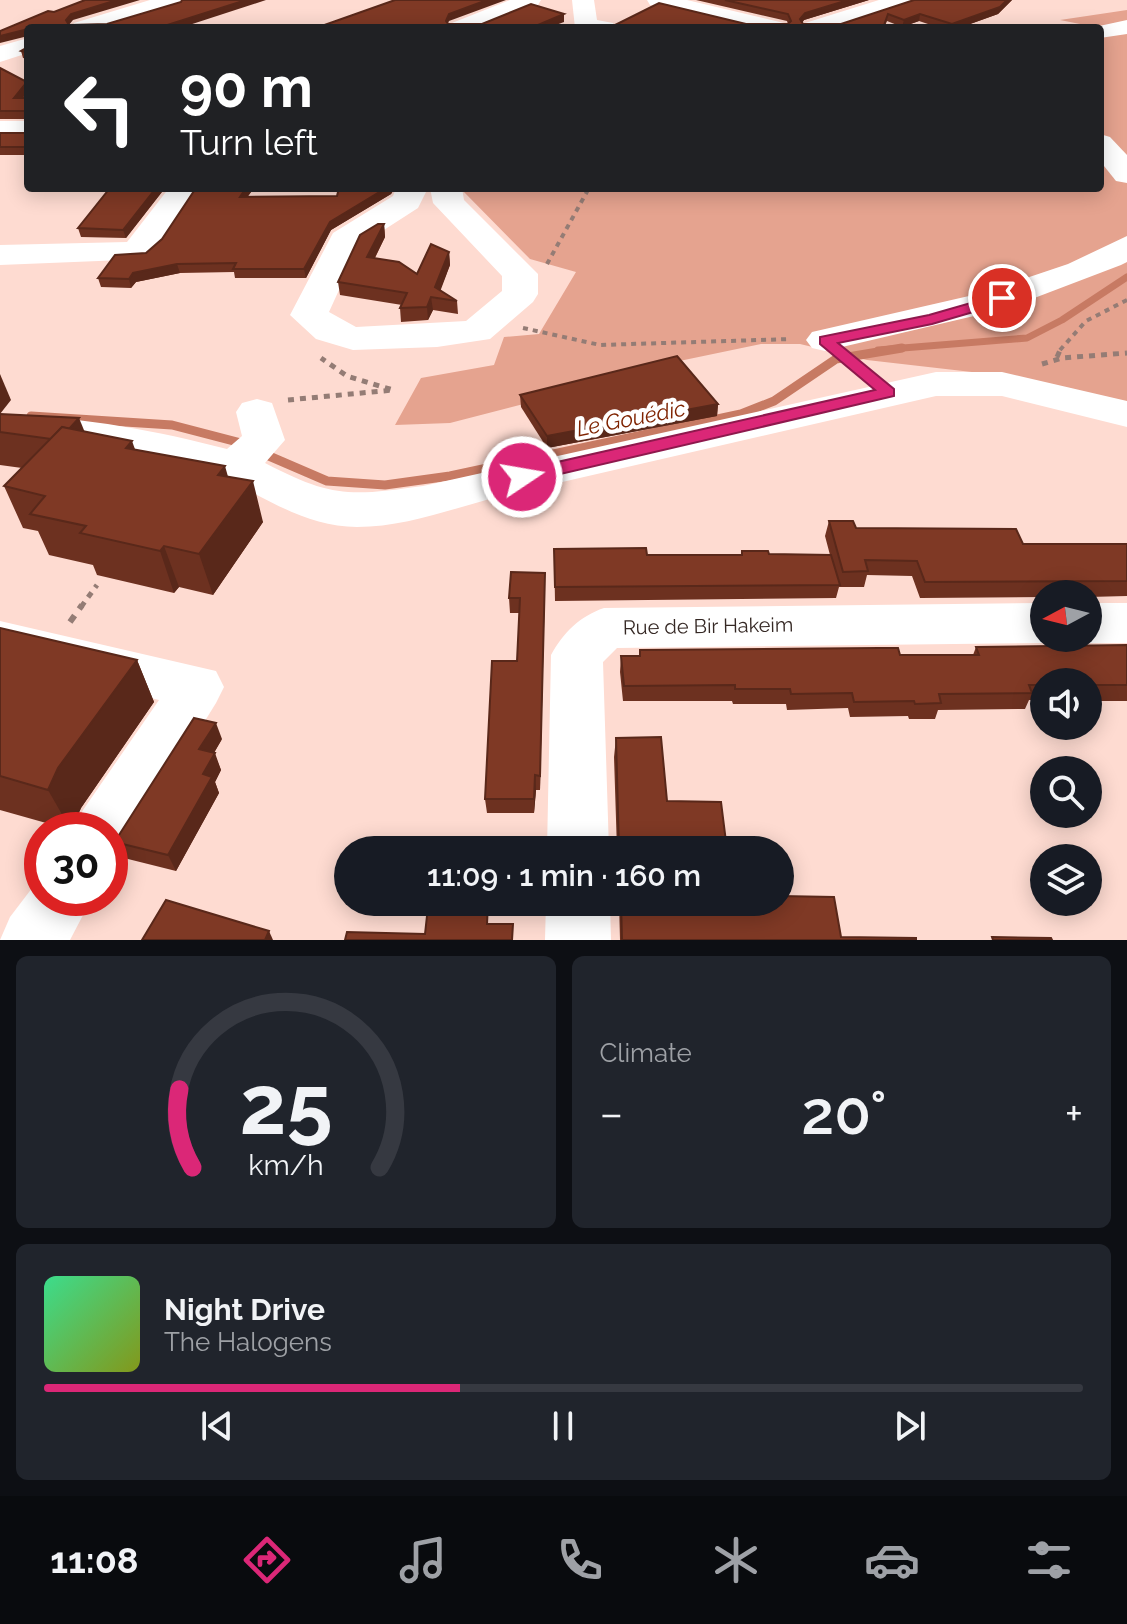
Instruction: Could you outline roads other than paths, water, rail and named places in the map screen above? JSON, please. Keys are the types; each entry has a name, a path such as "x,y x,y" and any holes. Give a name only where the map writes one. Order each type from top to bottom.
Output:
{"street":[{"path":"96,24 174,0"},
{"path":"471,24 530,0"},
{"path":"583,0 592,24"},
{"path":"658,0 758,24"},
{"path":"827,24 903,0"},
{"path":"1104,30 1127,27"},
{"path":"0,54 24,46"},
{"path":"0,130 24,130"},
{"path":"1104,148 1127,174"},
{"path":"0,255 136,252 150,239 182,192"},
{"path":"410,192 407,201 345,240 309,315 329,331 353,339 477,331 520,294 520,274 449,203 447,192"},
{"path":"0,431 31,430 146,442 249,444 295,498 355,511 388,508 852,362 932,320 1108,261 1127,246"},
{"path":"852,362 936,384 1002,384 1127,414"},
{"name":"Rue de Bir Hakeim","path":"578,836 577,655 604,628 1030,623"},
{"path":"1102,623 1127,623"},
{"path":"0,641 197,687 116,812"},
{"path":"33,940 48,916"},
{"path":"578,916 578,940"}],"waterway":[{"path":"901,348 1027,338 1062,320 1127,277"},
{"name":"Le Gouédic","path":"262,453 327,481 385,485 450,476 741,414 774,401 836,359 901,348"},
{"path":"878,350 901,348"},
{"name":"Le Gouédic","path":"31,416 172,425 245,444"}]}
